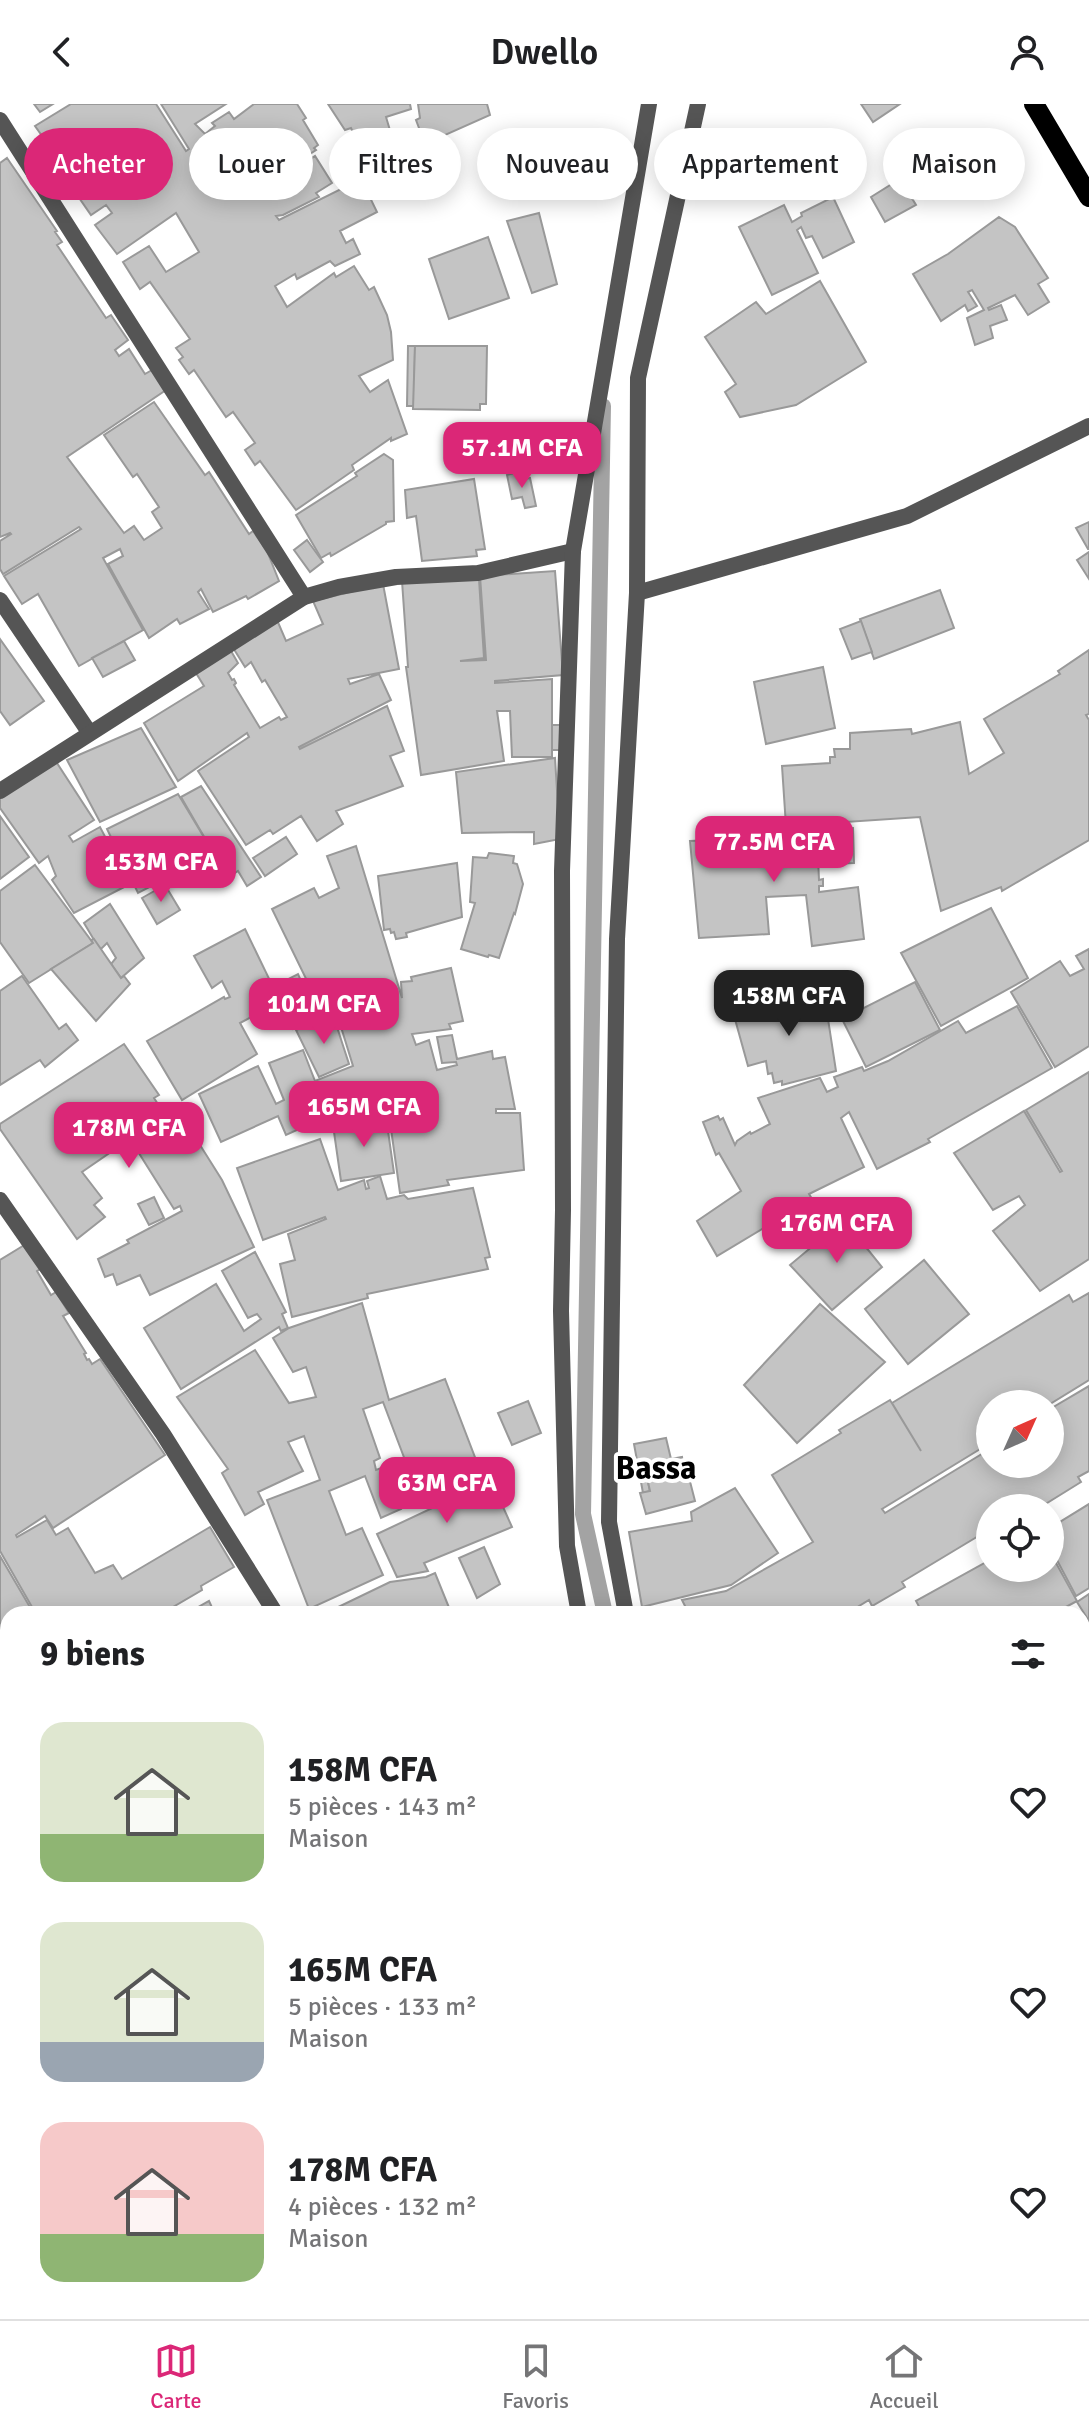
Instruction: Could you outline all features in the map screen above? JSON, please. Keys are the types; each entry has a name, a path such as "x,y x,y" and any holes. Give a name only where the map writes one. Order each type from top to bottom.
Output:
{"main road":[{"path":"1034,104 1089,197"}],"street":[{"path":"578,1606 567,1546 561,1311 562,871 573,551 649,104"},
{"path":"625,1606 609,1522 617,939 637,593 638,378 698,104"},
{"path":"0,120 304,597"},
{"path":"637,593 907,516 1089,426"},
{"path":"0,791 304,597 396,577 478,573 573,551"},
{"path":"0,600 89,732"},
{"path":"0,1200 163,1434 271,1606"}],"building":[{"path":"34,104 53,104 40,112"},
{"path":"71,104 156,104 171,128 36,128 35,126"},
{"path":"161,104 226,104 195,124 199,128 189,128 189,149"},
{"path":"254,104 297,104 306,118 303,120 308,128 212,128 215,126 212,123 229,112 234,119"},
{"path":"328,104 410,104 411,109 386,117 389,128 344,128"},
{"path":"418,104 487,104 490,115 461,128 419,128 416,120 420,118"},
{"path":"861,104 900,104 873,122"},
{"path":"173,131 186,151 189,149 189,200 313,200 276,216 279,220 329,195 329,200 371,200 377,212 340,231 346,243 353,239 360,254 335,266 330,261 297,279 295,274 275,286 287,307 334,273 336,277 354,266 369,290 374,287 387,315 393,360 359,376 370,392 388,380 407,434 391,441 391,438 352,465 354,470 296,510 260,461 255,465 245,450 255,443 233,412 226,417 194,370 189,374 179,360 183,357 176,348 190,339 150,282 140,289 123,262 149,246 166,272 199,252 176,213 117,254 95,225 112,213 106,205 91,215 81,200 173,200"},
{"path":"315,156 329,178 329,185 316,193 319,197 313,200"},
{"path":"7,158 24,183 24,200 36,200 57,231 62,242 57,245 106,318 111,315 128,340 115,350 119,356 129,349 145,374 152,370 166,390 67,457 124,533 134,526 144,540 162,528 152,512 159,507 137,474 133,477 104,435 154,402 205,475 209,472 249,534 253,531 267,551 279,581 248,599 246,596 213,612 201,589 198,592 209,609 180,624 177,619 149,638 108,564 123,556 120,549 103,558 143,630 79,666 38,594 22,604 4,576 81,529 79,527 3,574 0,569 0,541 11,534 0,537 0,163"},
{"path":"883,190 883,200 913,200 916,205 885,222 871,197"},
{"path":"827,200 834,200 854,242 823,258 812,236 806,238 801,227 797,230 818,273 772,295 739,227 784,205 792,222 802,216 801,213"},
{"path":"539,213 557,284 532,293 507,221"},
{"path":"999,217 1015,227 1048,278 1038,284 1049,302 1028,315 1015,295 988,308 1001,305 1007,320 990,326 993,338 975,345 967,318 984,310 972,290 968,292 977,306 968,311 965,305 941,321 913,274 948,254"},
{"path":"488,237 509,298 449,319 429,259"},
{"path":"820,281 866,362 796,405 740,417 725,392 736,384 705,337 756,302 766,314"},
{"path":"408,346 415,346 414,406 407,406"},
{"path":"415,346 487,346 486,404 480,404 480,410 413,409"},
{"path":"384,454 393,460 394,521 386,522 331,556 330,553 321,558 296,515 357,476 355,473"},
{"path":"518,472 519,480 530,478 536,506 525,508 522,497 512,499 507,475"},
{"path":"474,479 485,549 476,550 477,556 422,561 416,516 407,518 405,490"},
{"path":"1089,522 1089,549 1088,549 1076,528"},
{"path":"307,540 323,562 310,572 294,550"},
{"path":"1089,552 1089,579 1077,560"},
{"path":"555,571 563,675 495,681 552,679 552,757 512,757 510,711 497,711 504,761 421,775 406,667 402,581 479,579 484,658 460,661 486,660 480,576"},
{"path":"383,584 399,669 348,679 350,684 379,674 391,700 299,747 387,706 404,751 390,756 403,786 336,811 343,824 317,841 301,816 273,834 270,830 246,845 198,771 249,737 247,733 178,781 144,723 204,686 196,673 231,651 238,663 228,673 260,728 279,717 281,720 287,717 265,680 262,682 251,662 245,667 232,646 277,620 286,641 323,624 313,601"},
{"path":"940,590 954,628 874,659 860,619"},
{"path":"861,621 872,652 852,659 840,629"},
{"path":"0,639 44,701 10,725 0,711"},
{"path":"124,641 135,660 103,677 92,658"},
{"path":"1089,650 1089,714 1086,715 1089,720 1089,840 1002,891 1001,887 941,911 920,817 786,826 782,766 830,763 830,757 835,757 834,749 850,749 850,733 911,729 912,734 960,722 969,774 1004,753 984,719 1060,674 1058,671"},
{"path":"823,667 835,728 766,744 754,682"},
{"path":"552,725 565,725 566,750 552,750"},
{"path":"141,728 176,787 100,822 67,760"},
{"path":"555,758 560,839 534,844 534,832 462,833 456,772"},
{"path":"55,760 94,820 69,836 73,842 100,827 130,884 74,913 52,880 56,876 48,856 39,863 0,808 0,797"},
{"path":"201,786 261,877 247,886 238,871 224,880 209,857 214,854 181,797"},
{"path":"178,794 214,854 138,893 107,829"},
{"path":"0,816 29,857 0,879"},
{"path":"853,828 854,863 828,864 827,857 818,858 819,880 823,879 819,892 858,887 864,939 812,946 806,895 766,897 769,934 699,938 690,841 765,838 765,834"},
{"path":"286,837 297,854 265,876 253,858"},
{"path":"356,846 402,998 401,982 451,968 463,1021 449,1024 451,1029 412,1034 416,1045 429,1040 437,1070 457,1065 456,1062 442,1063 437,1037 452,1035 457,1059 492,1051 493,1059 505,1057 515,1109 496,1109 496,1113 520,1113 524,1170 447,1180 449,1185 400,1193 385,1086 377,1088 383,1111 339,1121 336,1102 324,1105 328,1116 286,1135 278,1116 221,1142 199,1094 258,1066 276,1104 284,1100 269,1063 303,1050 315,1081 353,1066 329,988 313,993 272,909 314,888 319,898 339,888 327,856"},
{"path":"489,853 514,856 513,863 517,864 523,884 499,958 461,949 475,903 470,902 473,857 487,858"},
{"path":"457,863 462,917 406,933 407,937 396,939 390,929 384,930 378,876"},
{"path":"35,865 93,943 29,983 0,942 0,891"},
{"path":"165,885 180,910 157,924 142,898"},
{"path":"110,904 144,958 121,978 111,964 116,958 107,943 100,950 84,923"},
{"path":"991,908 1028,978 941,1026 901,953"},
{"path":"245,929 273,987 298,974 318,1018 293,1029 285,1011 258,1023 255,1015 240,1023 257,1054 182,1100 147,1041 224,997 230,997 222,981 212,988 194,956"},
{"path":"94,939 121,978 124,976 130,984 96,1021 51,969 93,943 91,940"},
{"path":"1089,949 1089,1046 1055,1067 1011,992 1060,961 1070,976 1084,969 1076,956"},
{"path":"22,976 59,1029 66,1024 78,1040 45,1067 40,1060 0,1085 0,991"},
{"path":"915,982 940,1030 866,1067 842,1019"},
{"path":"824,993 836,1071 782,1085 782,1081 774,1083 772,1073 768,1074 766,1061 748,1066 733,1012"},
{"path":"1017,1006 1052,1068 928,1139 930,1142 877,1169 849,1112 841,1118 864,1167 809,1194 812,1199 717,1256 697,1221 741,1191 719,1153 716,1155 703,1122 718,1116 720,1120 723,1118 735,1145 750,1132 770,1124 758,1098 820,1078 827,1092 838,1087 834,1077 862,1067 864,1071 888,1061 958,1021 966,1033"},
{"path":"324,1018 328,1025 335,1021 349,1064 319,1077 296,1030"},
{"path":"124,1044 159,1095 154,1098 167,1118 179,1111 195,1135 190,1137 196,1147 200,1145 222,1180 254,1247 150,1295 140,1275 117,1285 113,1274 105,1277 98,1259 182,1211 180,1206 174,1209 130,1139 82,1172 102,1198 94,1205 105,1217 77,1239 0,1129 0,1124"},
{"path":"1089,1072 1089,1259 1040,1291 993,1231 1025,1205 1019,1196 993,1210 954,1153 1024,1111 1062,1171 1026,1110"},
{"path":"386,1117 394,1173 341,1181 333,1125"},
{"path":"320,1139 338,1190 364,1180 366,1189 369,1188 367,1181 380,1176 387,1199 404,1195 408,1199 473,1188 490,1257 485,1258 488,1269 367,1294 368,1298 292,1317 280,1264 295,1260 288,1234 326,1219 263,1240 237,1168"},
{"path":"154,1197 164,1218 149,1225 138,1204"},
{"path":"844,1220 882,1267 832,1310 790,1265"},
{"path":"26,1244 42,1268 37,1271 51,1295 56,1292 69,1313 63,1316 86,1353 87,1360 92,1364 100,1359 165,1455 53,1528 45,1516 17,1537 47,1520 56,1535 68,1528 95,1573 113,1565 122,1579 210,1527 234,1567 175,1606 31,1606 0,1551 0,1260"},
{"path":"255,1252 286,1312 282,1314 288,1328 281,1331 279,1327 181,1389 144,1328 216,1284 244,1331 261,1319 257,1314 248,1318 222,1271"},
{"path":"924,1260 969,1314 908,1364 865,1309"},
{"path":"1089,1293 1089,1380 1064,1395 1064,1390 976,1390 976,1452 882,1509 885,1513 976,1458 976,1478 1064,1478 1064,1401 1089,1386 1089,1471 1078,1477 1081,1482 1062,1494 976,1494 976,1537 902,1582 905,1587 872,1606 869,1600 859,1606 685,1606 682,1600 726,1591 813,1542 772,1475 890,1400 921,1451 892,1403 1069,1295 1073,1302"},
{"path":"362,1303 389,1400 445,1379 476,1460 413,1481 383,1402 363,1409 380,1458 374,1461 376,1470 384,1467 401,1509 381,1518 365,1476 329,1491 346,1535 362,1528 383,1575 316,1606 308,1606 267,1500 320,1480 304,1436 288,1442 303,1471 258,1492 264,1504 245,1515 222,1473 228,1469 177,1397 255,1350 289,1403 316,1397 306,1367 293,1372 273,1338 289,1328"},
{"path":"820,1304 885,1362 797,1443 744,1385"},
{"path":"528,1401 541,1433 512,1445 498,1413"},
{"path":"666,1438 671,1459 682,1457 683,1463 646,1473 650,1491 643,1493 634,1444"},
{"path":"685,1462 695,1501 646,1514 640,1493 650,1491 646,1473"},
{"path":"485,1467 512,1527 424,1563 428,1571 397,1577 377,1534 441,1504 436,1490"},
{"path":"735,1488 778,1553 731,1585 642,1606 629,1532 692,1521 691,1512"},
{"path":"1089,1504 1089,1588 1076,1596 1064,1573 1064,1519"},
{"path":"484,1547 500,1584 477,1598 459,1558"},
{"path":"0,1556 29,1606 0,1606"},
{"path":"976,1568 976,1582 1064,1582 1064,1577 1077,1601 1068,1606 919,1606 916,1601"},
{"path":"435,1573 448,1606 340,1606 390,1582"},
{"path":"1089,1594 1089,1606 1080,1606 1077,1602"}],"waterway":[{"path":"603,406 583,1514 603,1606"}],"district":[{"name":"Bassa","path":"656,1468"}]}
